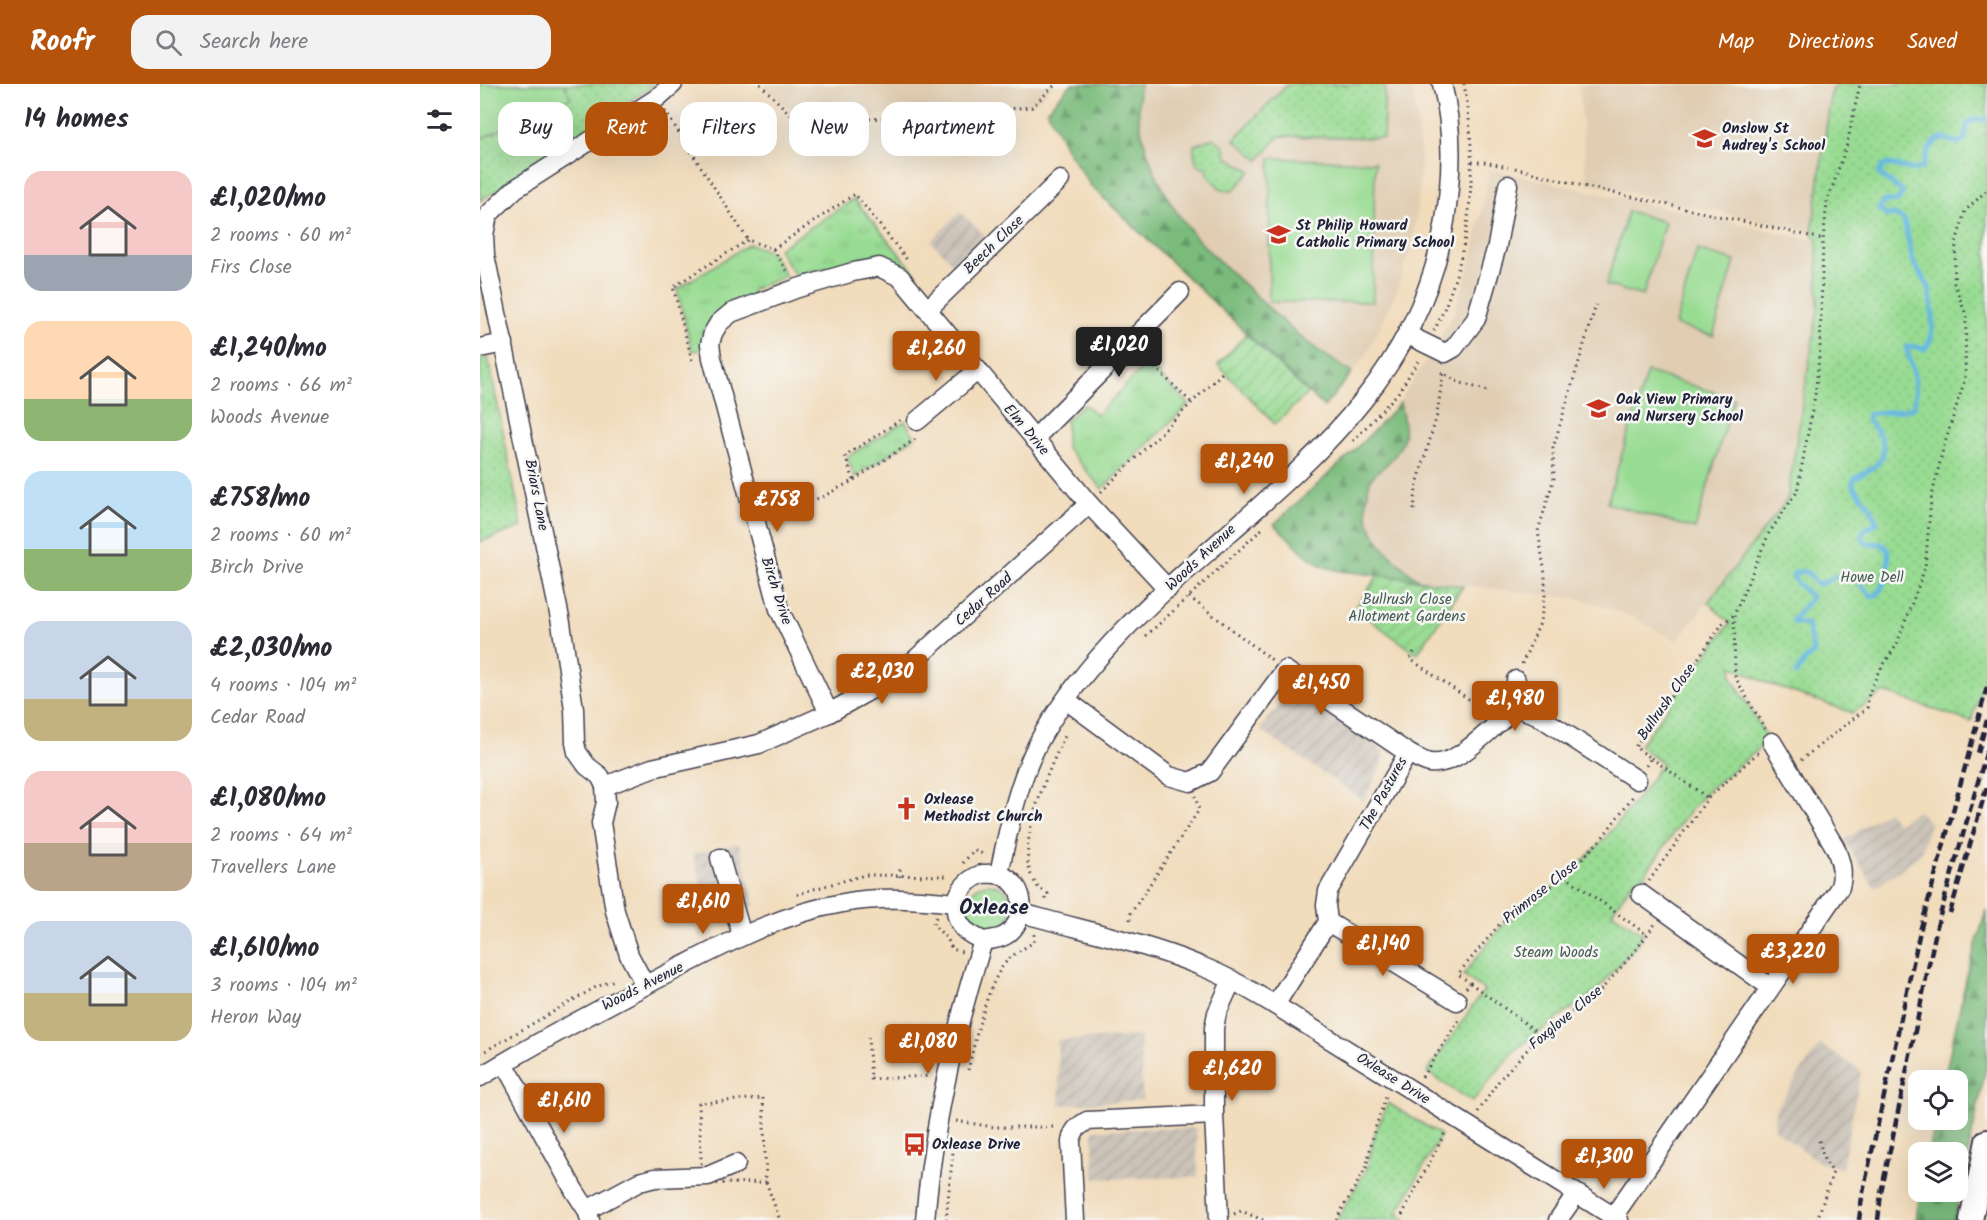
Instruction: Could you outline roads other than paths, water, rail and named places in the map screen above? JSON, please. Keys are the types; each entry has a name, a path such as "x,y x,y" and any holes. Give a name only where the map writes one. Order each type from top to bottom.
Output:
{"main road":[{"path":"1971,1220 1987,1141"}],"street":[{"name":"Briars Lane","path":"605,786 600,776 587,766 577,752 575,744 574,710 561,624 485,255 484,235 488,215 515,189 657,98 673,84"},
{"name":"Woods Avenue","path":"999,874 1023,774 1044,734 1072,704 1109,644 1325,445 1372,391 1408,335 1433,276 1448,201 1451,148 1447,85"},
{"name":"Beech Close","path":"928,309 1060,180"},
{"path":"1408,335 1423,351 1445,353 1454,348 1476,319 1497,246 1508,185"},
{"name":"Elm Drive","path":"711,358 710,345 713,333 719,323 731,313 798,288 853,272 879,267 900,277 1089,504 1168,589"},
{"path":"1034,439 1180,292"},
{"path":"480,348 504,343"},
{"name":"Birch Drive","path":"711,358 779,609 829,713"},
{"path":"912,423 978,370"},
{"name":"Cedar Road","path":"605,786 652,768 759,744 829,713 899,674 1089,504"},
{"name":"The Pastures","path":"1072,704 1169,776 1190,782 1210,772 1285,670 1408,753 1328,891 1326,905 1328,922"},
{"path":"1516,680 1518,708"},
{"path":"1408,753 1429,763 1443,761 1460,754 1518,708"},
{"path":"1518,708 1536,715 1637,780"},
{"path":"1616,1218 1770,987 1821,916 1840,887 1843,878 1842,865 1835,847 1772,741"},
{"path":"605,786 606,802 601,823 615,911 629,955 645,985"},
{"path":"720,858 742,936"},
{"path":"982,874 999,874 1015,885 1029,915 1004,936 983,941 963,928 957,915 956,903 963,886 971,878 982,874"},
{"path":"1641,894 1770,987"},
{"name":"Woods Avenue","path":"480,1077 645,985 742,936 800,914 845,902 882,898 956,903"},
{"name":"Oxlease Drive","path":"1029,915 1152,948 1200,965 1232,980 1616,1218"},
{"path":"1275,1005 1328,922 1457,1001"},
{"path":"926,1220 945,1080 983,941"},
{"path":"1224,1218 1214,1115 1215,1022 1232,980"},
{"path":"504,1063 589,1215 639,1182 655,1178 708,1176 736,1164"},
{"path":"1075,1220 1071,1142 1073,1131 1087,1121 1214,1115"},
{"path":"1558,1220 1576,1194"}],"waterway":[{"path":"1796,674 1806,659 1814,653 1807,624 1795,623 1793,620 1812,597 1797,583 1793,575 1796,572 1806,572 1820,584 1846,572 1852,575 1871,596 1877,595 1883,585 1889,563 1888,550 1882,544 1866,543 1862,536 1864,530 1877,523 1871,508 1853,486 1854,479 1876,465 1882,457 1882,440 1867,420 1869,414 1914,407 1914,377 1906,348 1910,346 1925,349 1931,339 1933,318 1929,287 1913,262 1904,220 1895,215 1885,215 1879,209 1885,201 1898,201 1903,192 1879,174 1882,167 1888,164 1915,170 1923,167 1929,150 1937,141 1941,138 1959,143 1965,140 1967,124 1973,120 1987,119"}],"railway":[{"path":"1859,1220 1862,1197 1920,931 1987,687"},
{"path":"1978,753 1987,720"},
{"path":"1878,1220 1881,1193 1937,926 1987,750"},
{"path":"1950,913 1987,786"}],"place":[{"name":"Onslow St Audrey's School","path":"1704,138"},
{"name":"St Philip Howard Catholic Primary School","path":"1278,235"},
{"name":"Oak View Primary and Nursery School","path":"1598,409"},
{"name":"Oxlease Methodist Church","path":"906,809"},
{"name":"Oxlease Drive","path":"914,1145"}],"district":[{"name":"Oxlease","path":"994,908"}],"park label":[{"name":"Howe Dell","path":"1872,578"},
{"name":"Bullrush Close Allotment Gardens","path":"1407,608"},
{"name":"Steam Woods","path":"1556,953"}]}
